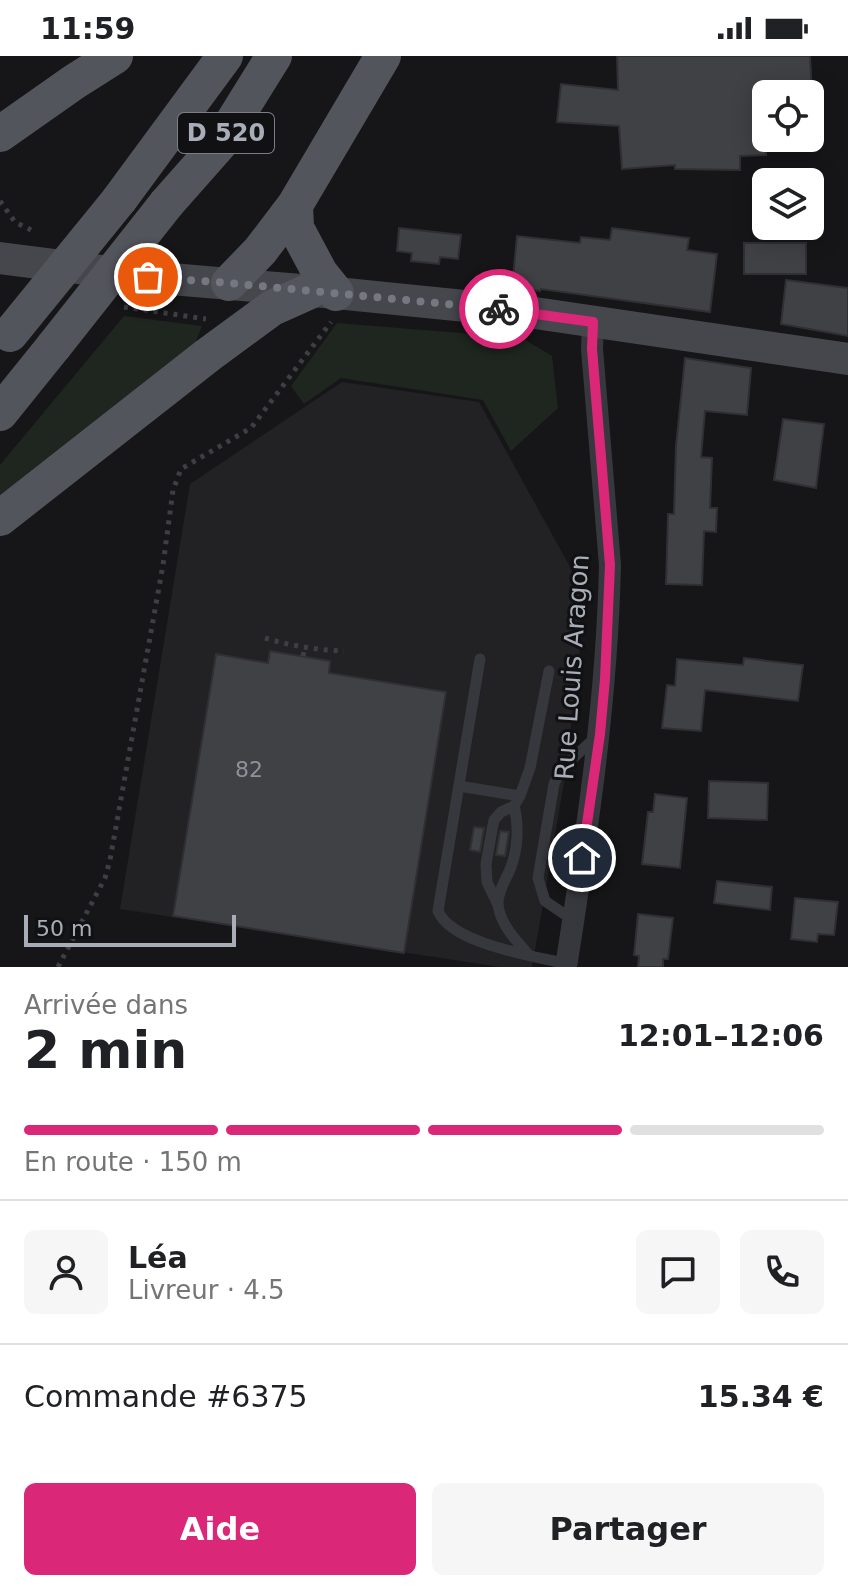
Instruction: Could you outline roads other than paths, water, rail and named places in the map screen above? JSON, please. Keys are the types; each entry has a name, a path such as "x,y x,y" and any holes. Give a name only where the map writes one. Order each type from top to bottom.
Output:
{"main road":[{"path":"0,134 115,56"},
{"name":"D 520","path":"5,340 119,200 225,56"},
{"name":"D 520","path":"0,413 167,203 220,143 274,56"},
{"path":"208,355 217,335 219,312 216,294 219,282 260,251 295,205 383,56"},
{"path":"295,205 296,228 320,273 327,300"},
{"path":"0,258 148,277 219,282 327,300 535,313 848,359"},
{"path":"0,518 272,308 327,300"}],"street":[{"name":"Rue Louis Aragon","path":"567,965 600,734 610,565 592,349 593,322"}],"lane":[{"path":"480,659 438,911 442,920 477,941 567,965"},
{"path":"498,905 501,885 511,869 518,824 517,801 530,768 549,671"},
{"path":"573,920 545,901 538,878 554,784 560,770 600,734"},
{"path":"459,786 517,801"},
{"path":"517,801 494,820 486,864 487,882 507,928 530,956"}]}
